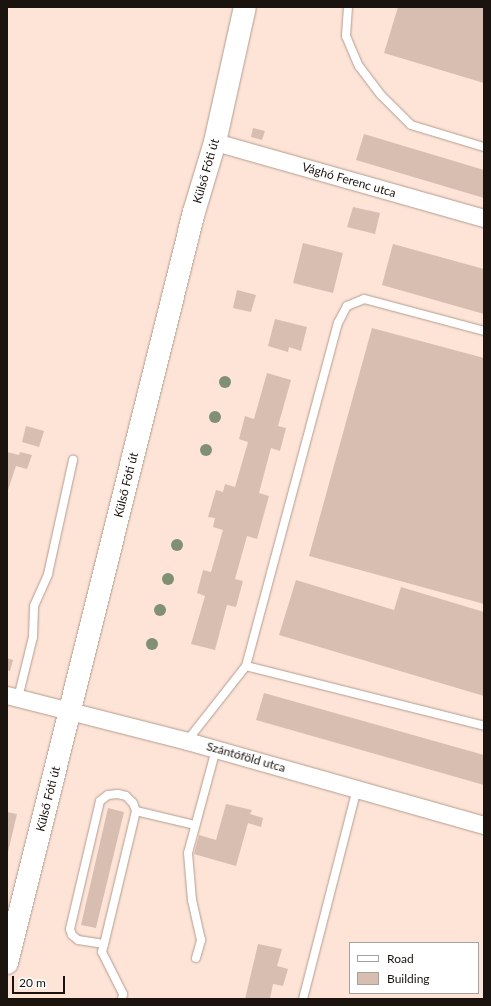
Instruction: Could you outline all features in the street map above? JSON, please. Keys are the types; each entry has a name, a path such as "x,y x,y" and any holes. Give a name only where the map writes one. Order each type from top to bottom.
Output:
{"main road":[{"name":"Külső Fóti út","path":"7,963 194,212 215,142 244,7"}],"street":[{"name":"Vághó Ferenc utca","path":"215,142 484,218"},
{"name":"Szántóföld utca","path":"12,697 187,741 484,824"}],"lane":[{"path":"348,7 346,36 359,66 381,95 411,125 484,147"},
{"path":"187,741 246,666 338,323 347,306 364,299 484,331"},
{"path":"12,697 33,637 34,606 48,574 73,460"},
{"path":"246,666 484,726"},
{"path":"196,958 201,940 192,900 188,853 216,749"},
{"path":"302,999 357,788"},
{"path":"104,944 78,940 72,935 70,929 100,801 108,795 118,794 126,796 133,803 136,811 104,944 102,952 123,994 122,999"},
{"path":"136,811 195,825"}],"building":[{"path":"398,7 484,7 484,83 384,53"},
{"path":"253,128 265,131 262,140 251,137"},
{"path":"364,134 484,170 484,198 356,160"},
{"path":"353,207 380,213 375,234 347,227"},
{"path":"303,243 343,253 333,293 293,283"},
{"path":"393,244 484,269 484,314 382,285"},
{"path":"237,290 256,295 251,312 233,308"},
{"path":"275,319 307,327 301,351 289,347 288,352 268,346"},
{"path":"372,328 484,358 484,604 309,556"},
{"path":"267,373 291,380 278,426 286,428 280,451 271,448 259,493 269,496 257,539 247,536 235,579 243,581 236,607 227,605 215,650 191,644 205,596 197,593 203,570 211,572 223,530 213,527 215,518 208,517 216,490 223,492 225,484 235,487 248,442 239,439 245,416 254,419"},
{"path":"26,426 44,431 39,447 22,442"},
{"path":"7,452 19,455 20,452 32,455 27,469 16,466 7,493"},
{"path":"296,580 394,610 401,587 484,612 484,696 279,635"},
{"path":"7,658 13,660 10,671 7,670"},
{"path":"264,693 484,755 484,785 256,720"},
{"path":"226,804 252,810 250,814 263,818 261,827 248,823 236,866 194,854 199,835 216,840"},
{"path":"108,808 124,812 96,928 81,925"},
{"path":"7,812 17,814 8,852 7,852"},
{"path":"258,944 282,949 277,966 288,969 283,986 273,984 270,999 245,999"}]}
